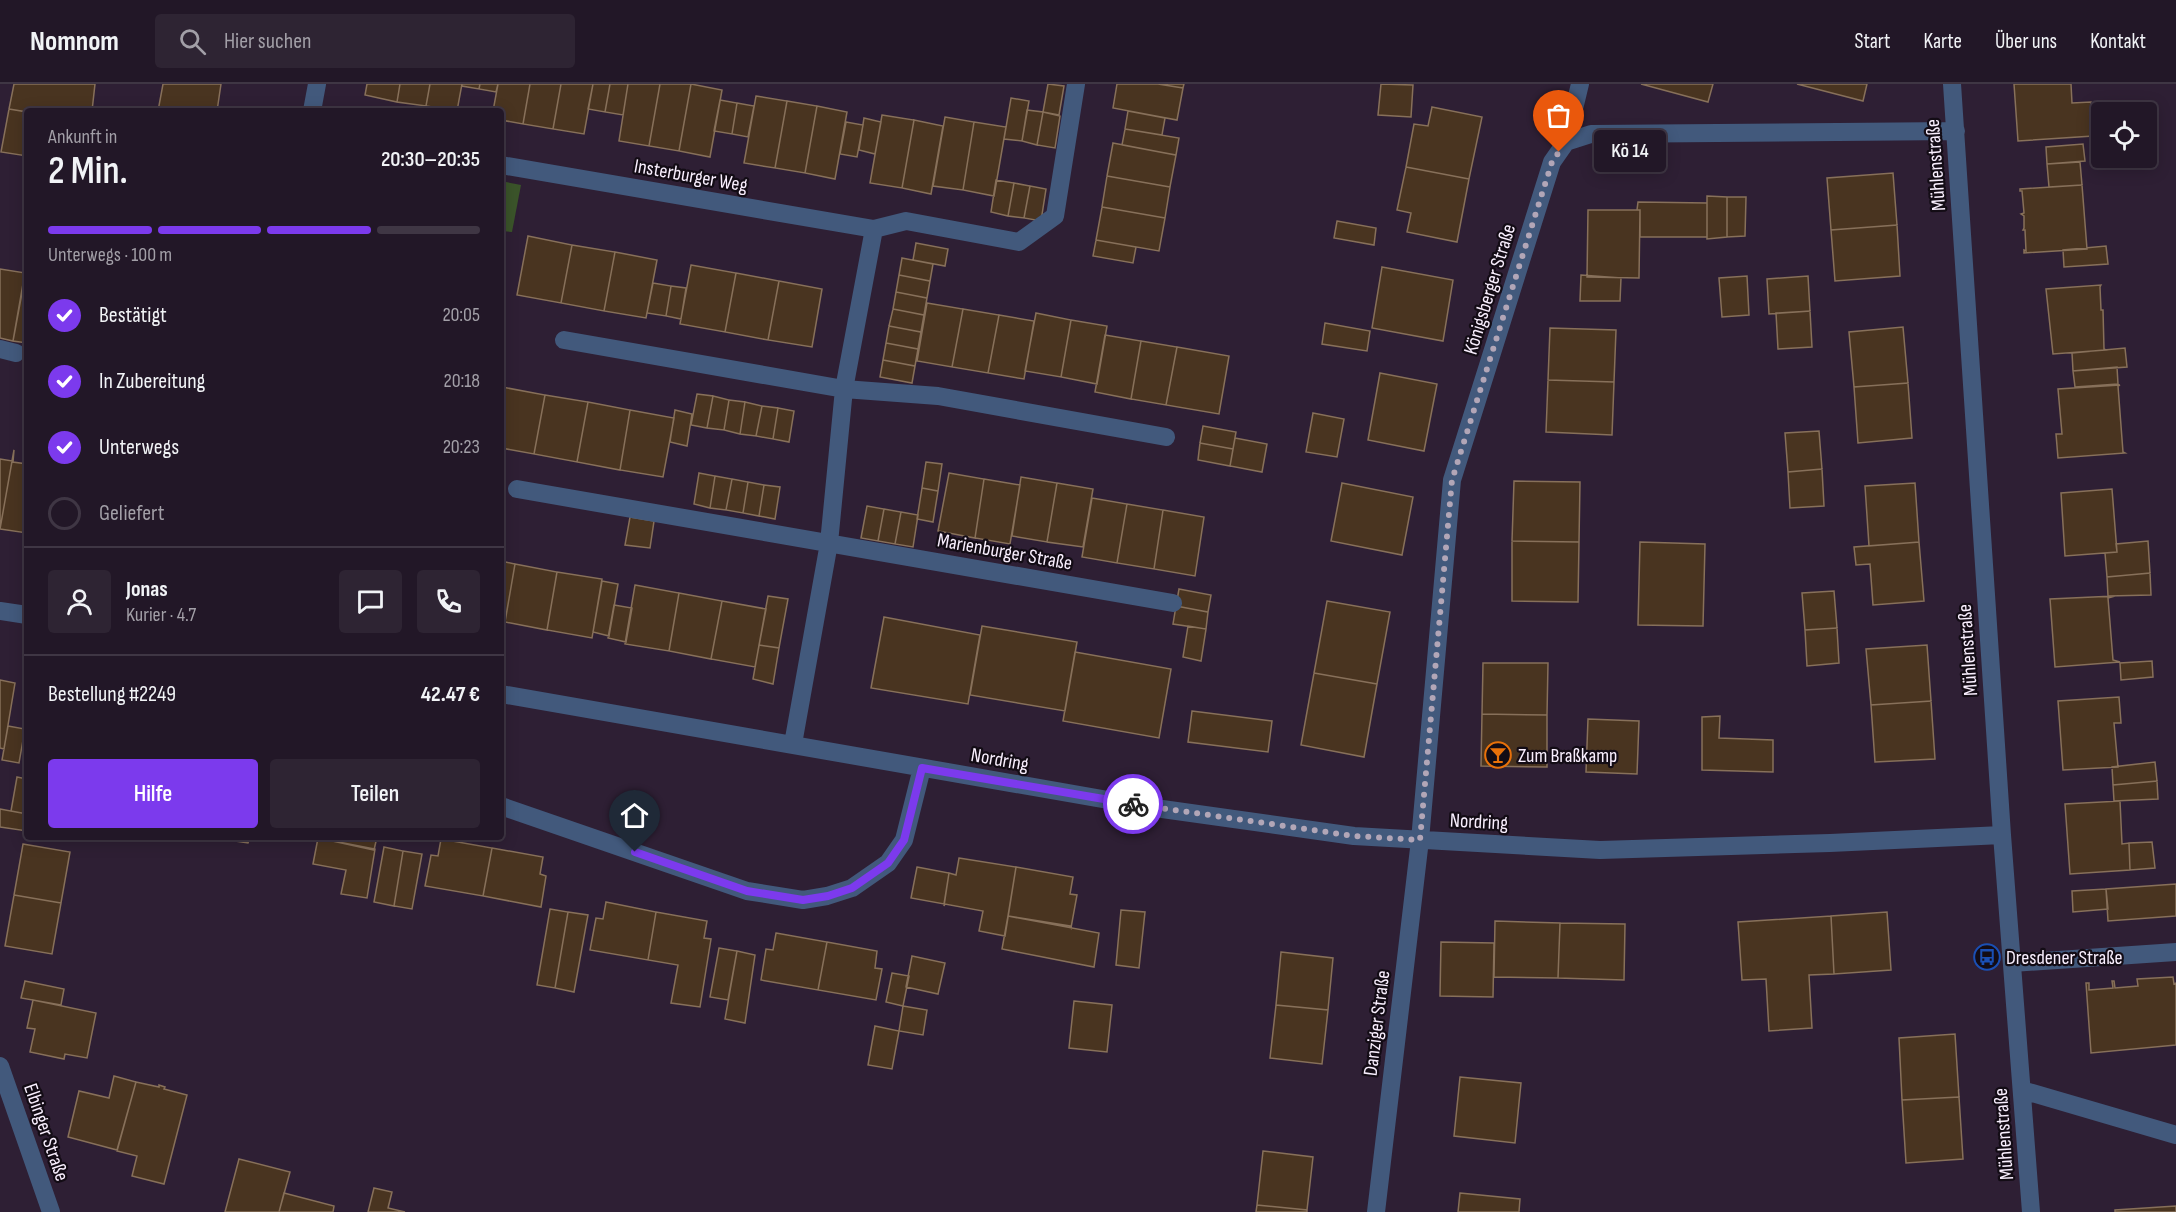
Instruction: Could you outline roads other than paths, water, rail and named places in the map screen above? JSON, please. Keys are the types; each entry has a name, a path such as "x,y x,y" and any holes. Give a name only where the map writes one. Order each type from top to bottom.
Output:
{"street":[{"path":"313,108 317,84"},
{"path":"793,744 828,543 844,389 874,229 906,221 1019,242 1054,216 1076,84"},
{"name":"Königsberger Straße","path":"1420,840 1452,480 1552,162 1566,142 1580,84"},
{"name":"Mühlenstraße","path":"1952,84 2002,835 2031,1212"},
{"path":"1566,142 1591,134 1956,131"},
{"name":"Insterburger Weg","path":"504,166 874,229"},
{"path":"564,340 844,389 938,396 1166,437"},
{"name":"Marienburger Straße","path":"518,489 1173,603"},
{"path":"0,611 24,615"},
{"name":"Nordring","path":"504,695 1159,808 1354,836 1600,850 2002,835"},
{"path":"504,807 747,891 803,900 828,896 852,888 888,863 904,840 922,768"},
{"name":"Danziger Straße","path":"1376,1212 1420,840"},
{"path":"2012,963 2176,952"},
{"name":"Elbinger Straße","path":"0,1066 51,1212"},
{"path":"2022,1090 2176,1135"}],"place":[{"name":"Kö 14","path":"1559,152"},
{"name":"Zum Braßkamp","path":"1498,755"},
{"name":"Dresdener Straße","path":"1987,957"}]}
